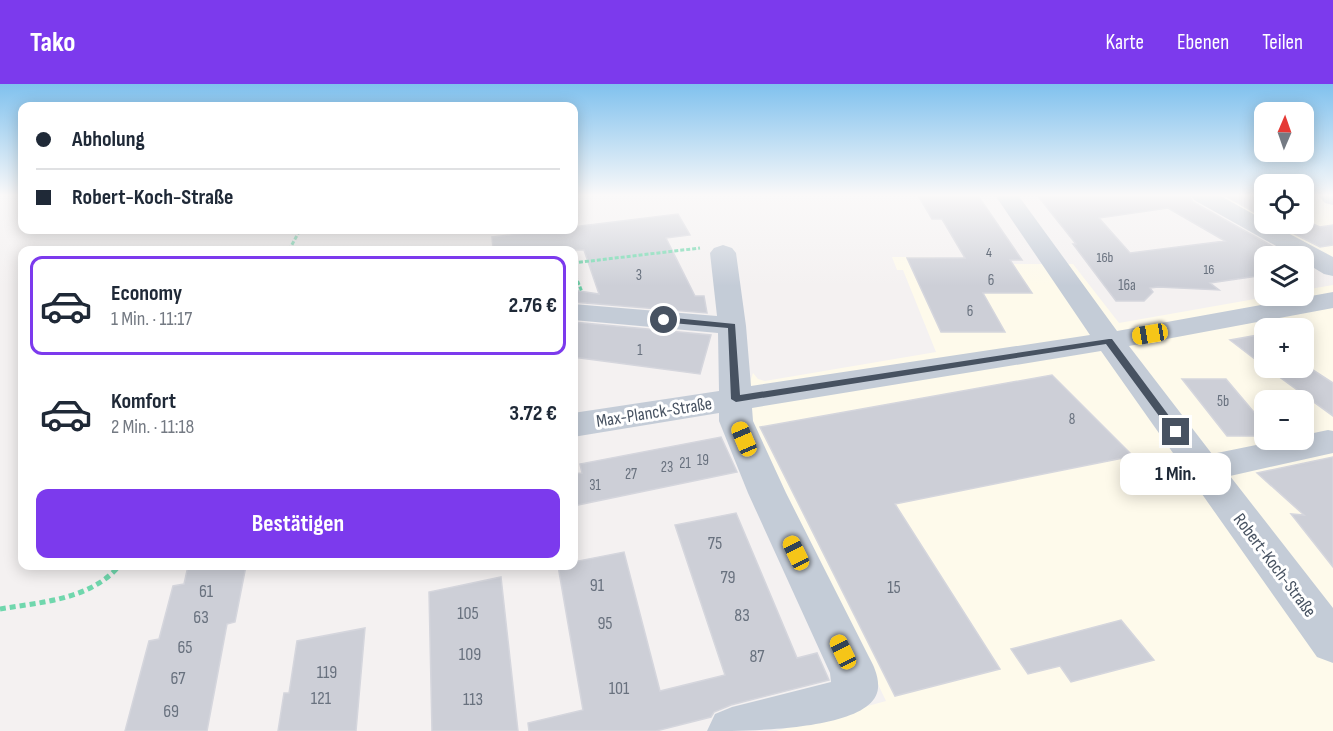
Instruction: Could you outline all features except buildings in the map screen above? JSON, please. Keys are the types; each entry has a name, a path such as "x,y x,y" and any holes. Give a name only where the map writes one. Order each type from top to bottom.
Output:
{"street":[{"name":"Robert-Koch-Straße","path":"1027,225 1109,341 1333,643"},
{"path":"1256,225 1333,268"},
{"path":"723,253 732,326 736,399"},
{"name":"Max-Planck-Straße","path":"578,424 1109,341 1331,302"},
{"path":"578,312 732,326"},
{"name":"Max-Planck-Straße","path":"732,731 845,700 855,689 853,672 767,494 736,421 736,399"},
{"path":"1203,469 1328,442"}],"path":[{"path":"578,262 703,247 723,253"},
{"path":"0,609 81,593 99,584 115,570"}],"shaded area":[{"path":"1314,225 1333,225 1333,264 1314,253 1314,246 1301,246 1279,234 1314,234"},
{"path":"892,257 935,257 939,263 951,264 1073,264 1119,323 1254,299 1254,306 1314,306 1314,288 1333,285 1333,731 776,731 886,701 743,403 753,373 758,379 765,381 936,352 903,270 897,270"}],"route":[{"path":"664,320 732,326 736,399 1109,341 1176,432"}]}
